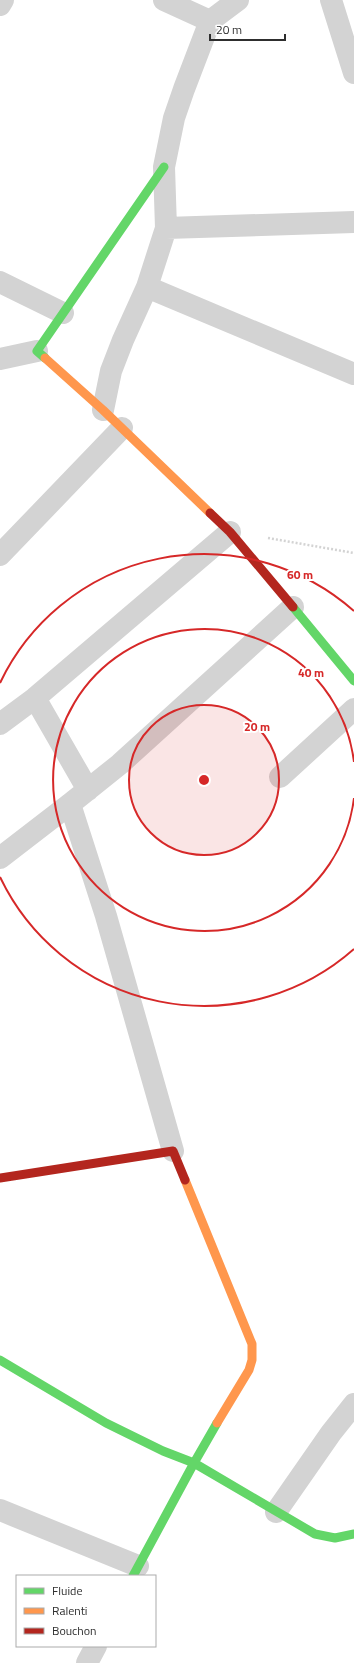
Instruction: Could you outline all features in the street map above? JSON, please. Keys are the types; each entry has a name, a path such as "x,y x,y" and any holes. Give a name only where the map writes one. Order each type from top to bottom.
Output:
{"street":[{"path":"0,5 3,0"},
{"path":"164,0 210,21"},
{"path":"103,410 111,371 122,340 147,287 166,228 164,167 174,118 210,21 238,0"},
{"path":"331,0 354,73"},
{"path":"0,359 37,352 164,167"},
{"path":"166,228 354,222"},
{"path":"0,282 63,313"},
{"path":"147,287 354,374"},
{"path":"37,352 103,410 230,532 354,681"},
{"path":"0,555 122,428"},
{"path":"0,724 35,698 230,532"},
{"path":"0,858 120,764 293,607"},
{"path":"35,698 88,790"},
{"path":"280,777 354,709"},
{"path":"0,1510 136,1571 194,1463 249,1370 252,1360 252,1344 173,1151 106,916 70,804"},
{"path":"0,1178 173,1151"},
{"path":"0,1360 119,1430 163,1451 194,1463 315,1534 329,1538 343,1539 354,1534"},
{"path":"276,1512 331,1433 354,1404"},
{"path":"87,1663 95,1647"}],"path":[{"path":"267,538 354,553"}],"traffic: fast":[{"path":"45,358 37,351 164,167"},
{"path":"293,607 354,681"},
{"path":"0,1360 106,1423 163,1451 194,1463 315,1534 335,1538 354,1534"},
{"path":"134,1575 217,1423"}],"traffic: slow":[{"path":"45,358 103,410 210,513"},
{"path":"185,1180 252,1344 252,1360 249,1370 217,1423"}],"traffic: jam":[{"path":"210,513 230,532 293,607"},
{"path":"0,1178 173,1151 185,1180"}]}
